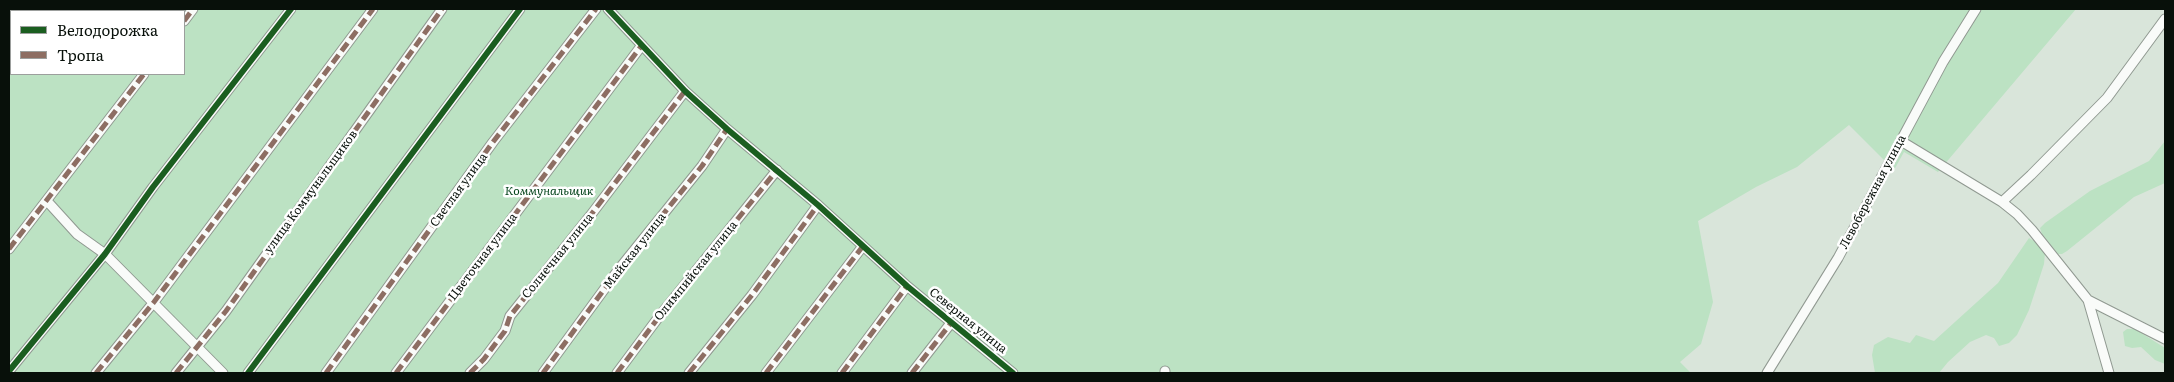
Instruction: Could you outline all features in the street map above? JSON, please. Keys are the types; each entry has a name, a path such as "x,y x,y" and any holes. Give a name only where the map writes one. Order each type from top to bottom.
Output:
{"street":[{"path":"185,21 193,9"},
{"path":"9,371 105,254 153,187 291,9"},
{"path":"96,373 154,302 374,9"},
{"name":"улица Коммунальщиков","path":"176,373 198,347 442,9"},
{"path":"248,373 359,227 520,9"},
{"name":"Светлая улица","path":"326,373 493,142 596,9"},
{"name":"Северная улица","path":"608,9 685,91 727,129 818,205 1001,370 1013,373"},
{"name":"Левобережная улица","path":"1766,373 1838,258 1942,62 1976,9"},
{"path":"2002,202 2107,98 2165,19"},
{"name":"Цветочная улица","path":"396,373 642,45"},
{"path":"9,249 48,201 143,75"},
{"name":"Солнечная улица","path":"470,373 484,359 505,330 510,316 590,216 685,91"},
{"name":"Майская улица","path":"543,373 619,269 702,166 727,129"},
{"path":"1901,141 2002,202 2032,230 2088,300 2109,373"},
{"name":"Олимпийская улица","path":"617,373 658,318 777,170"},
{"path":"48,201 77,234 105,254 223,373"},
{"path":"689,373 752,294 818,205"},
{"path":"766,373 863,246"},
{"path":"842,373 908,286"},
{"path":"2088,300 2165,339"},
{"path":"912,373 951,323"}],"green space":[{"name":"Коммунальщик","path":"9,9 2076,9 1938,172 1904,152 1894,170 1849,125 1797,167 1756,187 1698,221 1713,302 1701,344 1680,362 1691,373 9,373"},
{"path":"2165,141 2165,183 2134,197 2067,251 2058,254 2042,234 2040,228 2090,191 2149,161"},
{"path":"2029,238 2037,243 2045,253 2044,264 2029,310 2017,335 2009,343 1999,346 1994,338 1986,335 1970,342 1939,373 1875,373 1872,355 1874,345 1888,337 1910,343 1916,335 1934,341 1998,283"},
{"path":"2127,329 2135,329 2165,348 2165,364 2155,360 2141,347 2132,348 2125,346 2123,332"}],"marked path":[{"path":"185,20 193,9"},
{"path":"96,373 154,302 373,9"},
{"path":"176,373 226,311 442,9"},
{"path":"326,373 493,142 596,9"},
{"path":"396,373 642,45"},
{"path":"9,249 143,75"},
{"path":"470,373 484,359 505,331 510,316 590,216 685,91"},
{"path":"543,373 619,269 702,166 727,129"},
{"path":"617,373 658,318 777,170"},
{"path":"689,373 752,295 818,205"},
{"path":"766,373 863,246"},
{"path":"842,373 907,286"},
{"path":"912,373 951,323"}],"cycle path":[{"path":"9,371 105,254 153,187 291,9"},
{"path":"248,373 520,9"},
{"path":"608,9 685,91 727,129 818,205 907,286 1013,373"}]}
